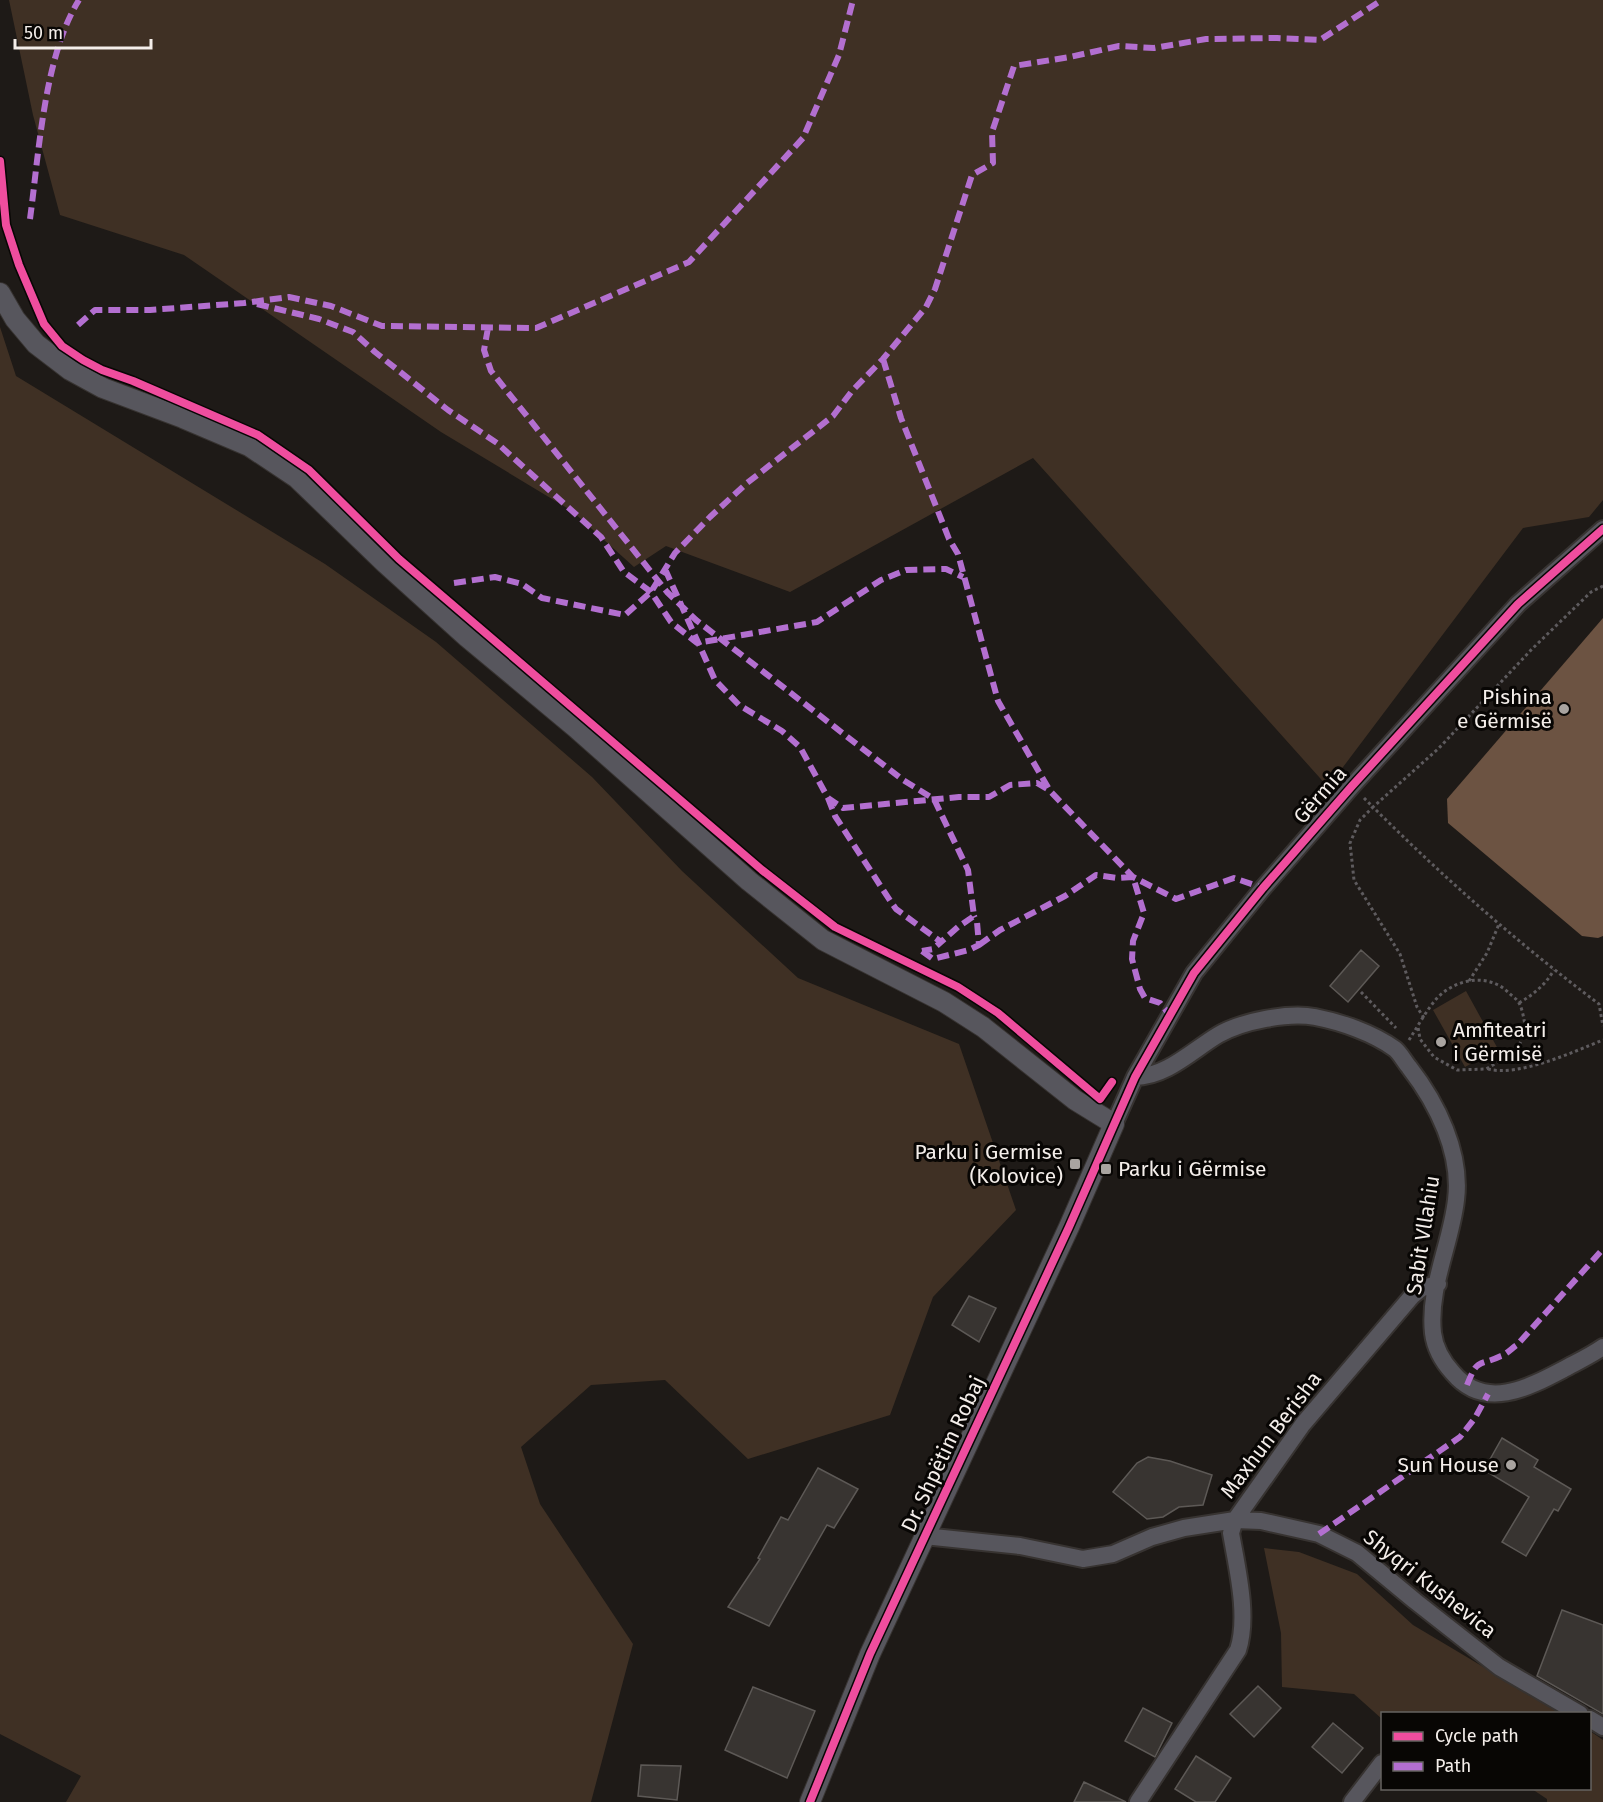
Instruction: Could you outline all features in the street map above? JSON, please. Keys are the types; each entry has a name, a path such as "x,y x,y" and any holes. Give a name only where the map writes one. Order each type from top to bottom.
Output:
{"street":[{"path":"0,294 7,321 70,370 103,388 249,446 297,478 466,637 575,728 749,881 823,940 944,1002 983,1027 1075,1100 1114,1124"},
{"name":"Gërmia","path":"1114,1124 1135,1077 1194,973 1263,888 1352,786 1518,604 1603,529"},
{"name":"Sabit Vllahiu","path":"1135,1077 1146,1077 1172,1065 1221,1033 1283,1016 1314,1017 1364,1032 1396,1050 1415,1075 1438,1113 1456,1167 1456,1201 1437,1284 1433,1323 1436,1348 1444,1363 1455,1377 1467,1385 1488,1394 1505,1394 1524,1389 1603,1347"},
{"name":"Dr. Shpëtim Robaj","path":"810,1802 870,1654 1069,1227 1114,1124"},
{"name":"Maxhun Berisha","path":"1138,1802 1238,1650 1243,1635 1243,1617 1231,1533 1235,1520 1303,1424 1404,1304 1422,1288 1437,1284"},
{"name":"Shyqri Kushevica","path":"924,1536 1020,1546 1083,1559 1113,1554 1152,1537 1184,1528 1235,1520 1261,1521 1319,1533 1357,1553 1414,1601 1500,1667 1578,1712"},
{"path":"1352,1802 1381,1766"}],"path":[{"path":"1424,1018 1417,1007 1400,954 1354,880 1350,843 1360,820 1439,748 1532,649 1591,592 1603,586"},
{"path":"1352,786 1432,866 1554,970 1599,1004 1603,1026"},
{"path":"1469,981 1499,923"},
{"path":"1519,1003 1547,982 1554,970"},
{"path":"1396,1050 1408,1041 1439,997 1463,981 1482,979 1500,984 1519,1003 1526,1030 1516,1052 1486,1069"},
{"path":"1361,992 1401,1033"},
{"path":"1418,1027 1420,1039 1434,1057 1457,1070 1486,1069 1500,1072 1553,1060 1603,1040"}],"shaded area":[{"path":"9,0 1603,0 1603,500 1589,517 1523,528 1328,787 1033,458 790,592 666,546 634,567 572,511 441,432 184,255 60,215 33,115"},
{"path":"0,327 16,376 325,564 436,642 592,777 682,871 798,978 959,1044 1016,1210 933,1297 890,1415 748,1459 665,1380 591,1385 521,1447 540,1504 633,1644 591,1802 66,1802 81,1776 0,1734"},
{"name":"Pishina e Gërmisë","path":"1603,618 1603,936 1598,938 1582,936 1448,823 1447,799"},
{"path":"1466,991 1498,1049 1465,1067 1433,1010"},
{"path":"1264,1548 1299,1552 1357,1574 1413,1625 1559,1712 1381,1712 1381,1718 1354,1694 1282,1687 1281,1633"},
{"path":"1591,1732 1603,1740 1603,1802 1547,1802 1547,1799 1534,1790 1591,1790"}],"building":[{"path":"1361,950 1379,966 1348,1002 1330,986"},
{"path":"969,1296 996,1308 979,1342 952,1325"},
{"path":"1502,1438 1538,1460 1534,1467 1571,1489 1558,1511 1554,1509 1526,1556 1502,1542 1529,1497 1484,1470"},
{"path":"1148,1457 1170,1461 1212,1475 1203,1505 1179,1507 1163,1517 1147,1519 1113,1492 1137,1463"},
{"path":"818,1468 858,1489 834,1528 827,1525 769,1626 728,1607 760,1559 758,1558 781,1517 788,1520"},
{"path":"1562,1610 1603,1625 1603,1714 1537,1676"},
{"path":"1258,1686 1281,1708 1254,1737 1230,1714"},
{"path":"753,1687 815,1711 787,1778 725,1750"},
{"path":"1143,1708 1172,1723 1155,1757 1125,1741"},
{"path":"1333,1723 1363,1748 1342,1773 1312,1747"},
{"path":"1196,1756 1231,1778 1215,1802 1196,1802 1175,1789"},
{"path":"641,1765 681,1766 677,1800 638,1796"},
{"path":"1084,1782 1126,1802 1074,1802"}],"marked path":[{"path":"30,219 50,76 67,23 79,0"},
{"path":"78,325 95,310 150,310 289,297 331,306 382,326 536,328 689,262 803,138 839,55 853,0"},
{"path":"454,583 495,577 522,584 542,598 625,615 651,592 675,553 747,483 833,416 926,307 935,289 972,175 993,163 992,132 1014,66 1119,46 1154,48 1206,39 1320,40 1382,0"},
{"path":"257,304 319,319 353,332 448,410 497,443 601,537 624,572 651,592 671,622 697,643 817,622 881,580 906,570 946,569 963,577"},
{"path":"488,328 484,350 491,371 667,592 696,620 903,780 934,799 968,870 974,916 941,942"},
{"path":"883,359 901,418 949,539 958,554 998,701 1050,791 1133,877 1176,899 1234,878 1263,888"},
{"path":"665,569 715,680 739,705 782,731 800,747 828,798 843,808 959,797 989,797 1010,785 1037,783 1049,790"},
{"path":"828,798 835,816 896,909 941,942 933,949 922,951"},
{"path":"979,945 1000,930 1065,896 1096,875 1117,878 1133,877 1144,913 1133,941 1132,959 1140,989 1145,998 1160,1003 1169,1014"},
{"path":"922,951 933,959 969,950 979,945 977,922 974,916"},
{"path":"1467,1385 1477,1366 1503,1355 1517,1345 1603,1249"},
{"path":"1319,1534 1460,1437 1475,1418 1488,1394"}],"cycle path":[{"path":"0,161 6,225 19,265 44,324 62,346 102,370 258,435 309,470 399,559 762,870 835,927 958,987 998,1013 1100,1099 1112,1082"},
{"path":"810,1802 870,1654 1069,1227 1135,1077 1194,973 1263,888 1352,786 1518,604 1603,529"}],"place":[{"name":"Pishina e Gërmisë","path":"1564,709"},
{"name":"Amfiteatri i Gërmisë","path":"1441,1042"},
{"name":"Parku i Germise (Kolovice)","path":"1075,1164"},
{"name":"Parku i Gërmise","path":"1106,1169"},
{"name":"Sun House","path":"1511,1465"}]}
